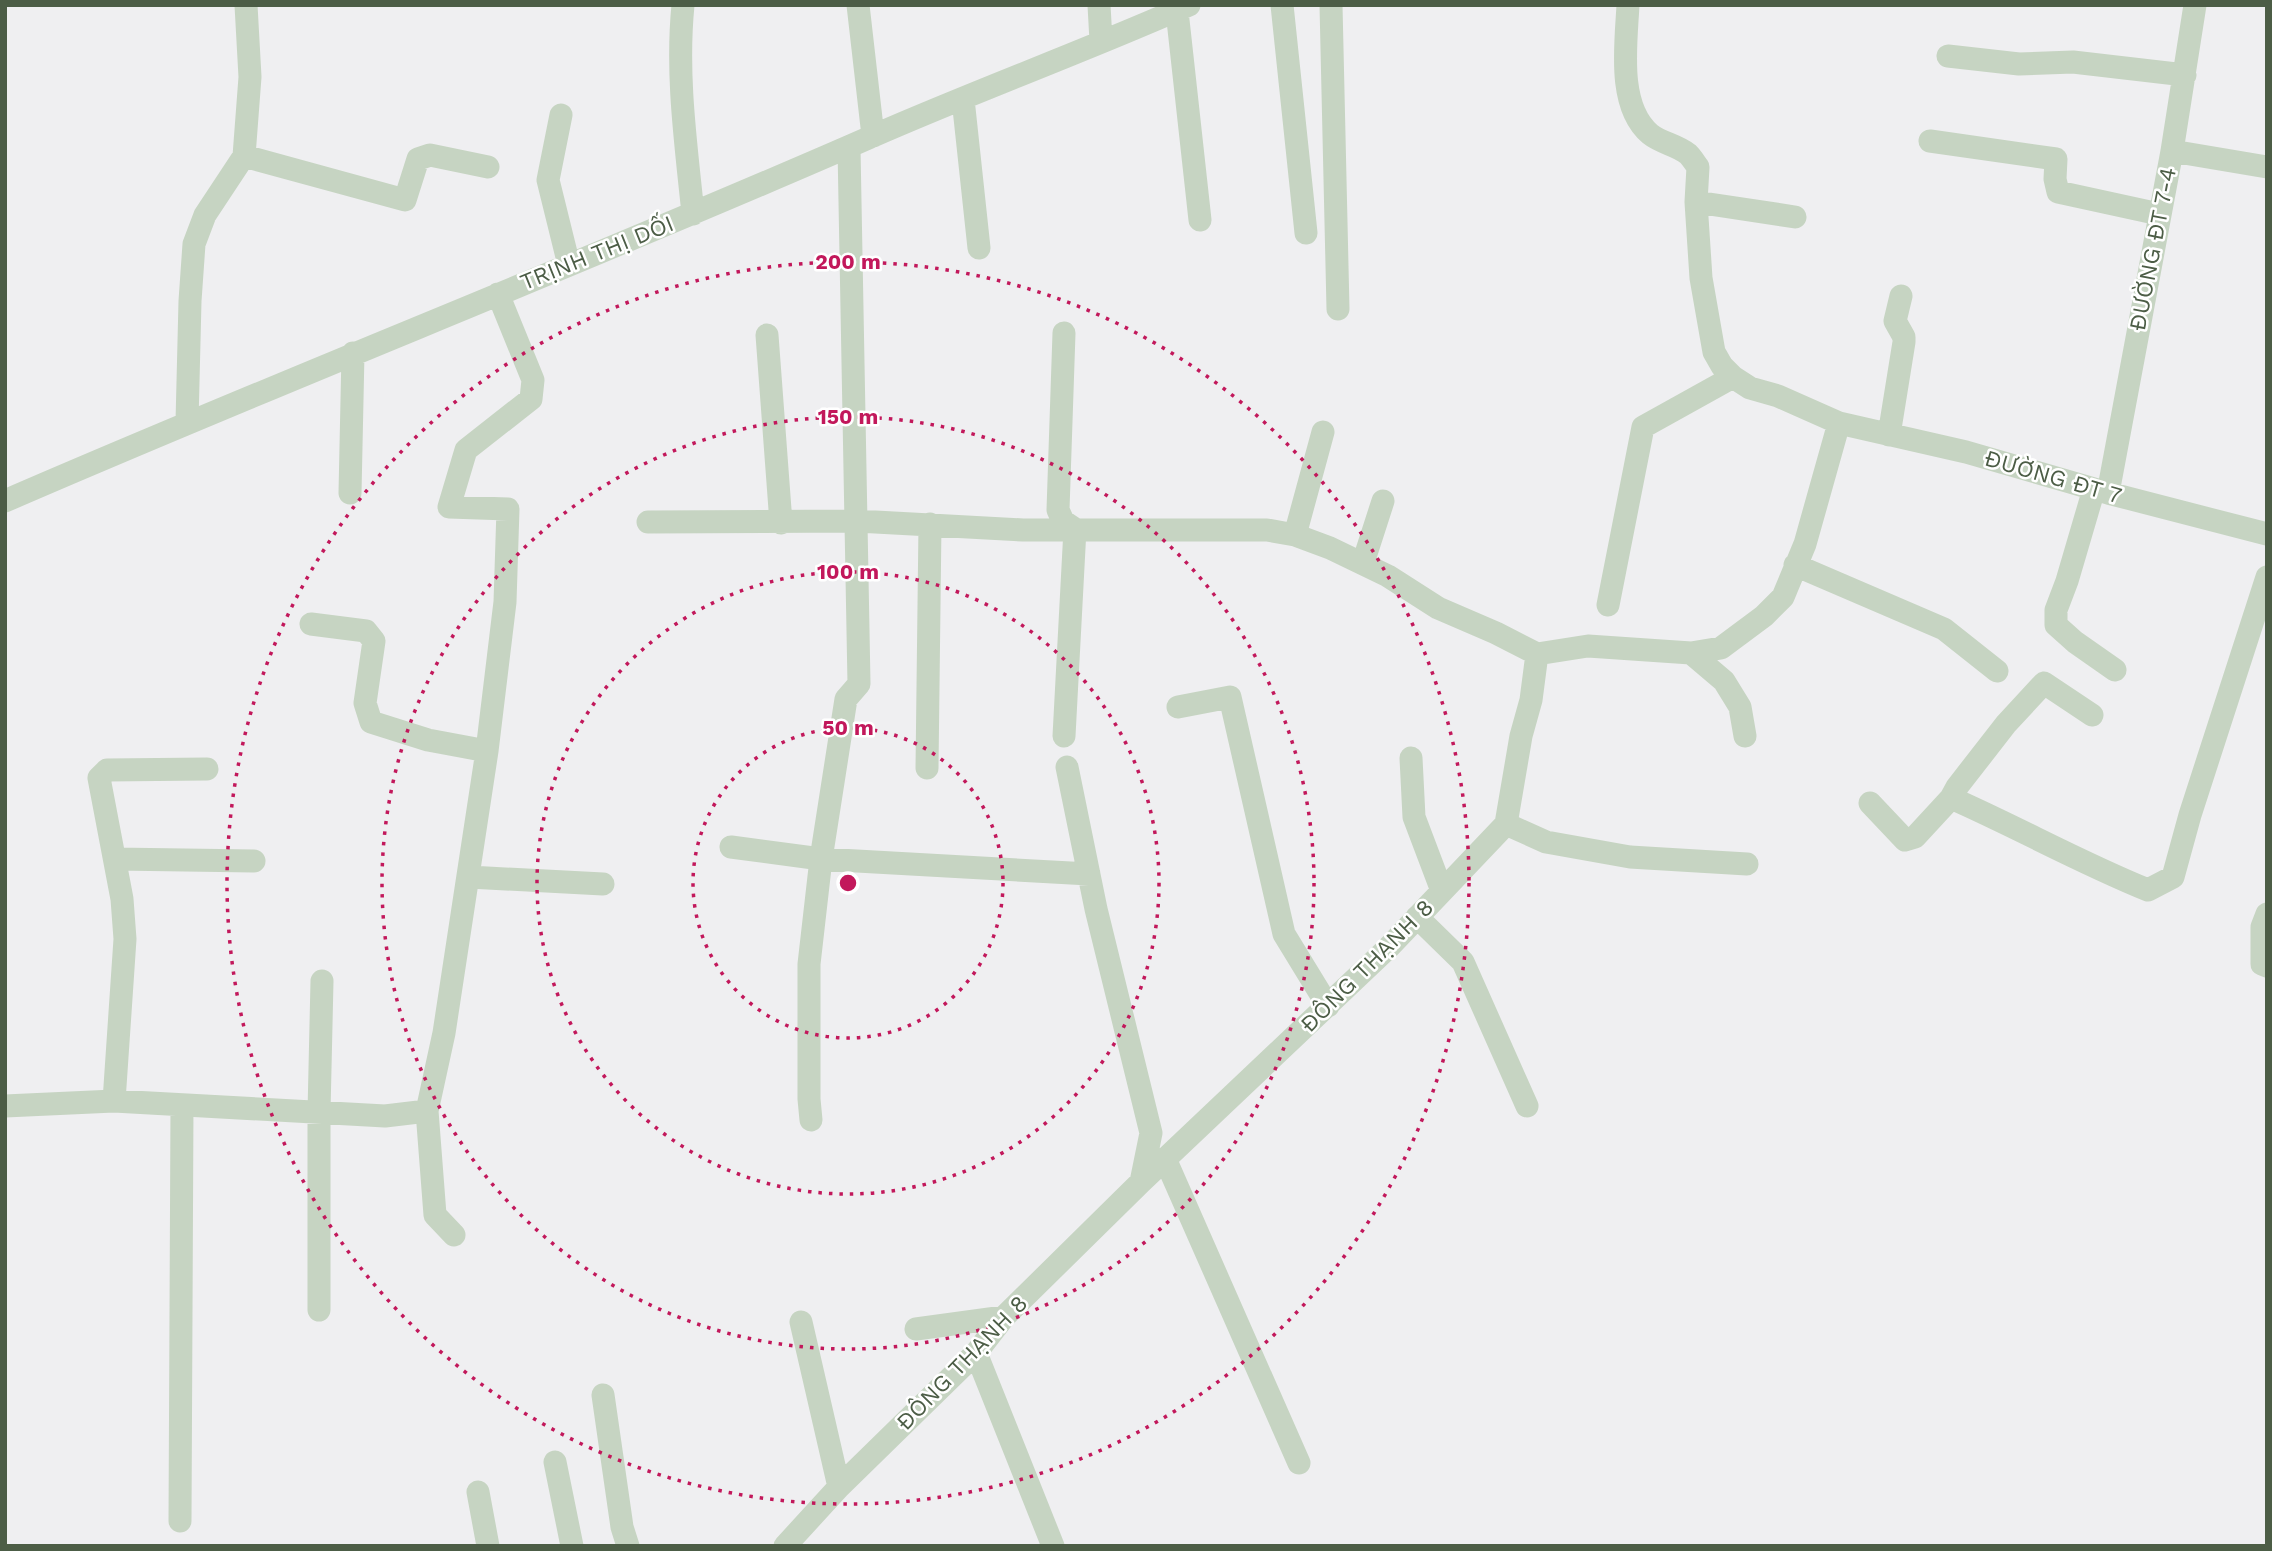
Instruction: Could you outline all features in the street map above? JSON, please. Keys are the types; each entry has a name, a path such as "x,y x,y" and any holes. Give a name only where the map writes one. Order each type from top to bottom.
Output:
{"street":[{"path":"187,422 194,244 205,215 244,156 250,77 246,5"},
{"path":"682,5 680,90 693,214"},
{"path":"858,5 873,136"},
{"path":"1099,5 1101,41"},
{"path":"1282,5 1306,233"},
{"path":"1331,5 1338,309"},
{"path":"649,522 857,521 1023,530 1267,530 1295,535 1330,548 1388,576 1438,608 1537,654 1588,646 1691,653 1721,648 1764,616 1783,597 1805,544 1839,423 1778,396 1750,388 1732,377 1714,352 1701,278 1696,202 1698,167 1687,153 1661,142 1647,131 1636,116 1625,68 1628,5"},
{"name":"ĐƯỜNG ĐT 7-4","path":"2115,670 2056,625 2056,610 2101,491 2172,150 2195,5"},
{"path":"1183,8 1200,220"},
{"name":"TRỊNH THỊ DỐI","path":"5,501 187,422 693,214 873,136 1183,8"},
{"path":"1948,56 2019,64 2073,62 2185,75"},
{"path":"963,99 979,248"},
{"path":"561,115 548,180 569,265"},
{"path":"1930,141 2056,159 2055,179 2058,192 2159,214"},
{"path":"811,1120 810,964 821,859 845,699 859,684 849,148"},
{"path":"2172,150 2267,167"},
{"path":"244,156 405,200 418,159 430,155 488,167"},
{"path":"1696,202 1795,217"},
{"path":"454,1235 435,1215 427,1111 444,1033 487,751 505,602 508,509 449,507 466,450 531,398 533,380 498,294"},
{"path":"1889,435 1904,342 1895,321 1901,296"},
{"path":"1064,333 1058,510 1063,521 1075,529"},
{"path":"767,335 781,523"},
{"path":"350,493 353,354"},
{"path":"1608,605 1643,427 1732,377"},
{"name":"ĐƯỜNG ĐT 7","path":"1839,423 1966,452 2101,491 2267,534"},
{"path":"1295,535 1323,432"},
{"path":"1363,564 1383,501"},
{"path":"927,768 930,524"},
{"path":"1064,736 1075,529"},
{"path":"1796,565 1944,629 1997,671"},
{"path":"1951,798 2015,826 2099,870 2148,890 2173,877 2190,815 2267,577"},
{"path":"311,624 366,631 374,641 365,702 371,722 428,740 487,751"},
{"path":"1691,653 1724,681 1740,708 1745,736"},
{"path":"1537,654 1531,700 1515,765 1507,824 1546,842 1630,857 1747,864"},
{"path":"1870,803 1905,840 1915,837 1951,798 2006,724 2044,683 2092,715"},
{"path":"1178,707 1230,697 1284,934 1328,1006"},
{"path":"1411,758 1413,817 1429,851 1442,891"},
{"path":"1067,767 1125,1035 1151,1133 1141,1182"},
{"path":"114,1101 125,939 122,899 99,778 107,770 207,769"},
{"name":"ĐÔNG THẠNH 8","path":"785,1546 839,1488 976,1353 1004,1317 1141,1182 1328,1006 1507,824"},
{"path":"731,847 821,859 1089,874"},
{"path":"115,859 254,861"},
{"path":"469,877 603,884"},
{"path":"2267,914 2262,927 2262,964 2267,966"},
{"path":"1417,917 1463,962 1527,1106"},
{"path":"319,1310 318,1112 322,981"},
{"path":"5,1106 114,1101 385,1116 427,1111"},
{"path":"180,1521 182,1105"},
{"path":"1166,1161 1299,1463"},
{"path":"916,1329 1004,1317"},
{"path":"801,1321 839,1488"},
{"path":"976,1353 1053,1546"},
{"path":"603,1395 622,1527 628,1546"},
{"path":"555,1462 572,1546"},
{"path":"478,1492 488,1546"}]}
